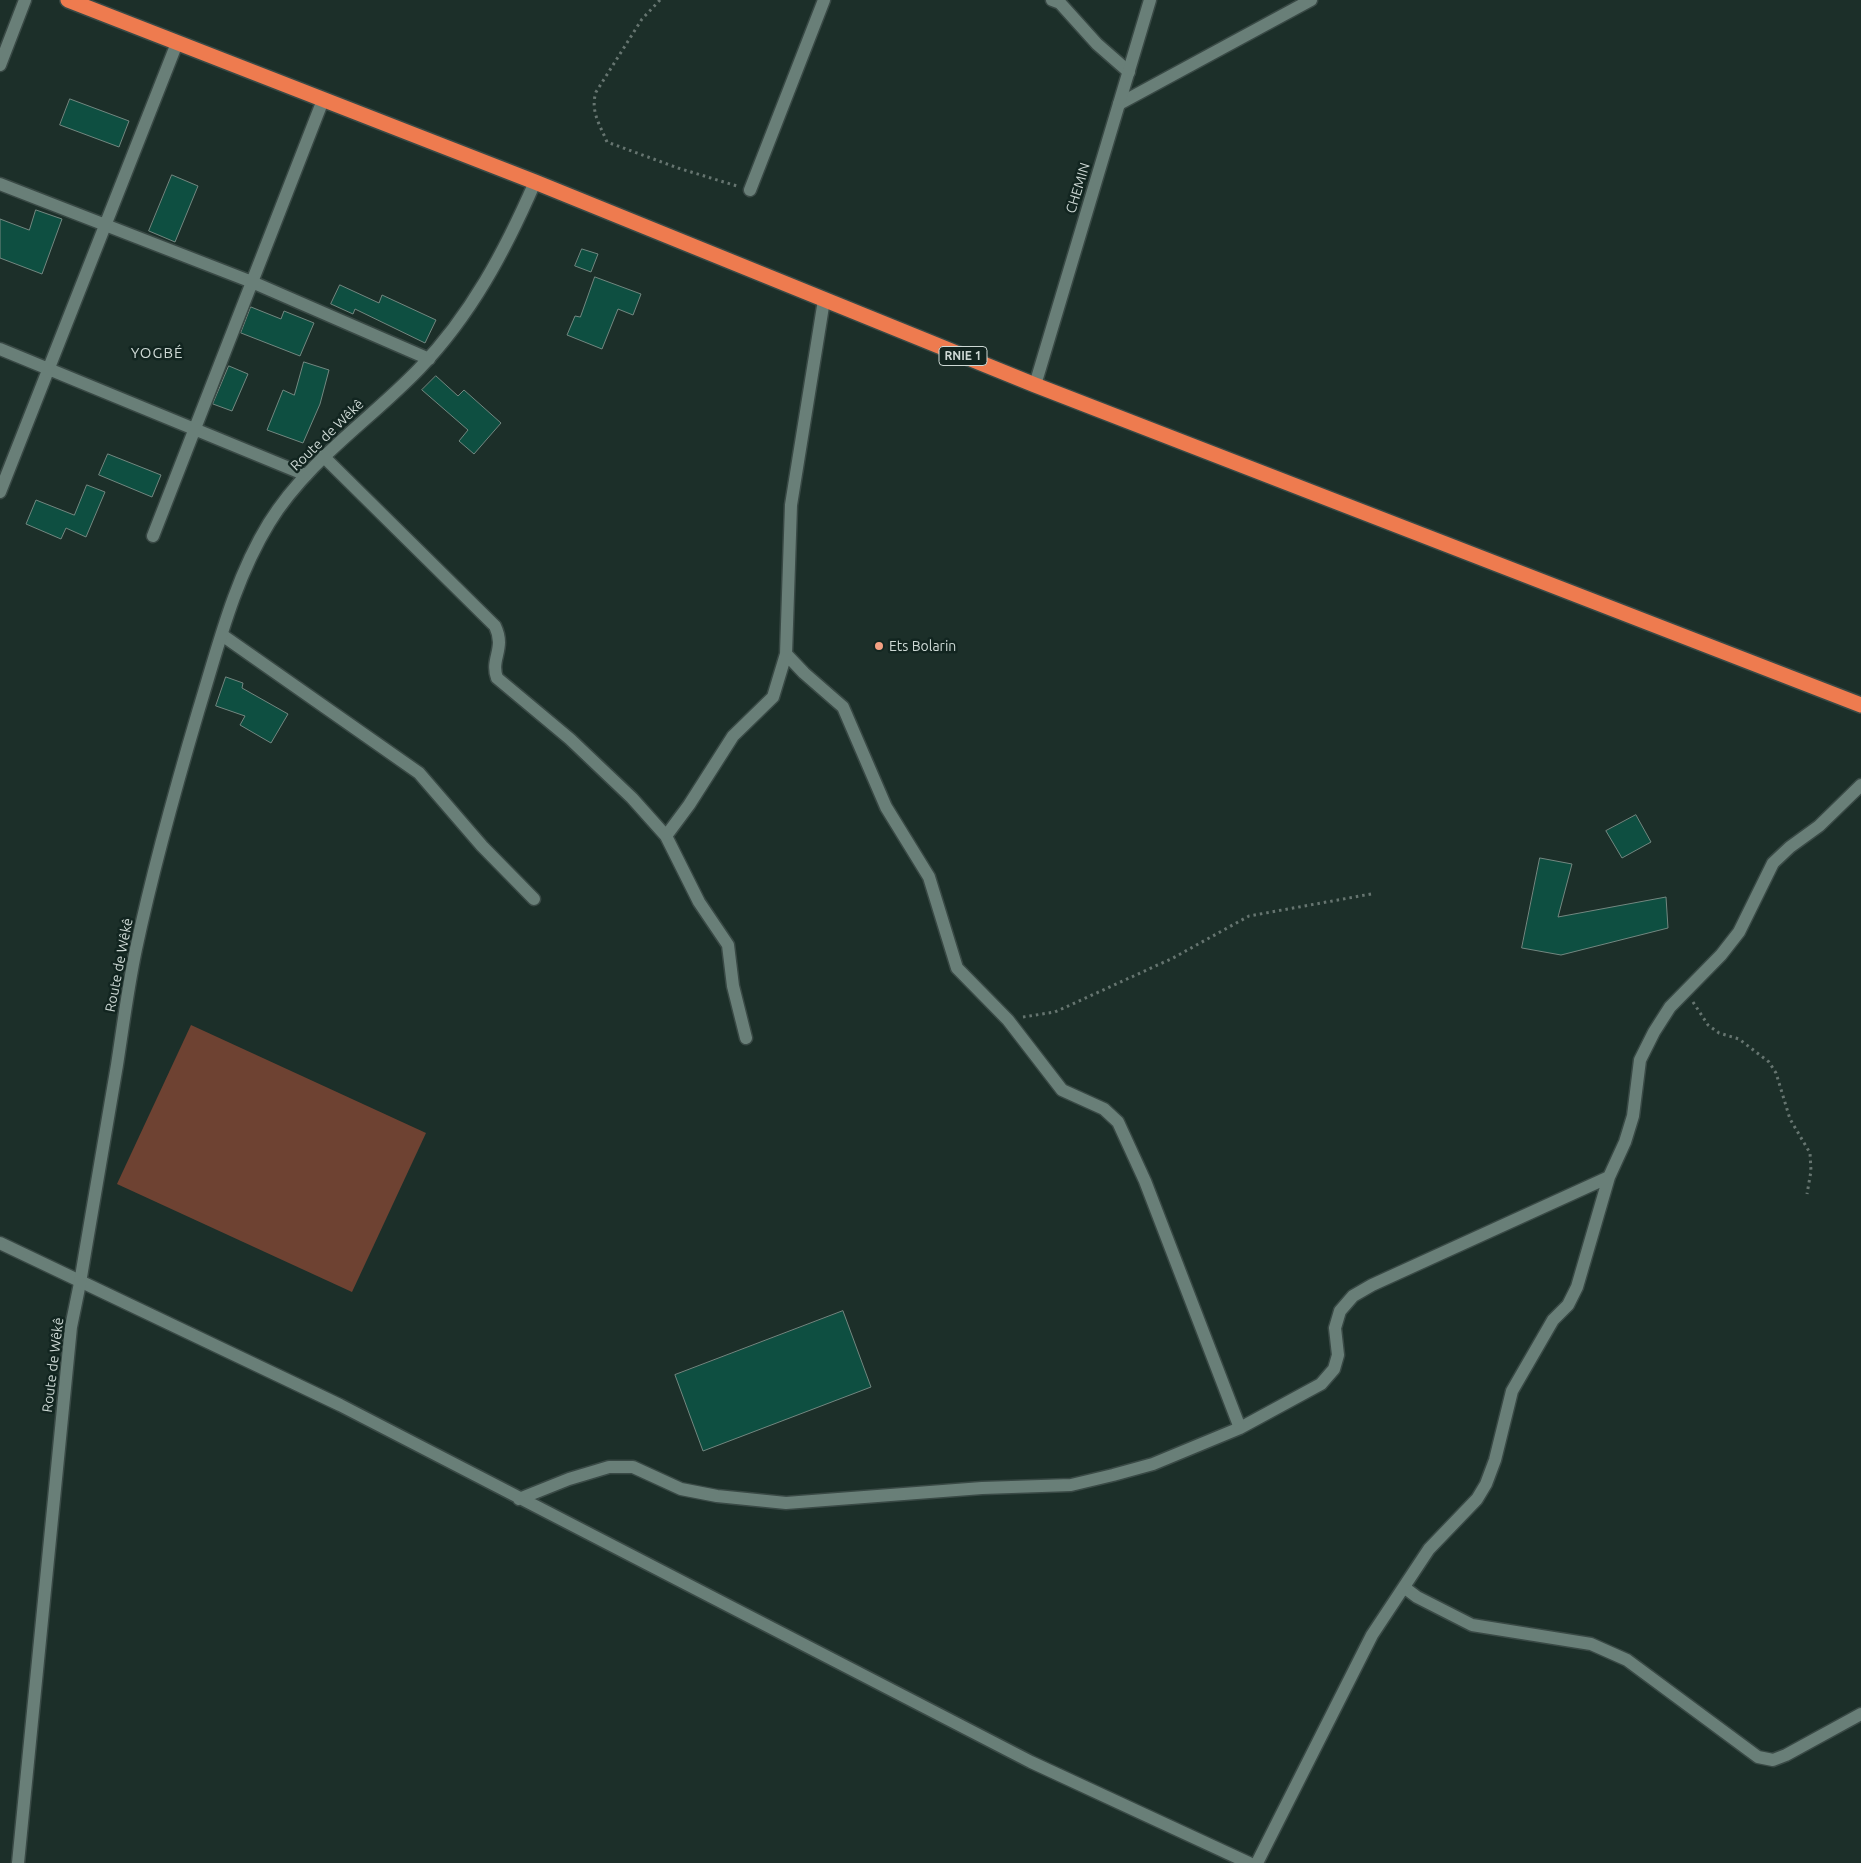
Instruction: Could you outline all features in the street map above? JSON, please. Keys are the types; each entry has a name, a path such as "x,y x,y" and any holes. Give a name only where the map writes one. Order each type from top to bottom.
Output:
{"highway":[{"name":"RNIE 1","path":"68,0 535,182 1036,385 1861,705"}],"street":[{"path":"0,65 26,0"},
{"path":"750,190 824,0"},
{"path":"1052,0 1060,3 1097,44 1128,72"},
{"name":"CHEMIN","path":"1036,385 1150,0"},
{"path":"1119,104 1311,0"},
{"path":"0,492 177,43"},
{"path":"153,536 323,100"},
{"name":"Route de Wêkê","path":"18,1863 70,1336 136,952 166,821 233,597 249,558 270,522 306,475 323,456 429,359 450,335 488,279 512,237 535,182"},
{"path":"0,184 252,282 429,359"},
{"path":"666,836 690,805 733,736 773,697 786,654 791,505 824,300"},
{"path":"0,348 306,475"},
{"path":"323,456 495,626 501,637 494,669 497,678 570,739 632,798 666,836 699,902 728,945 733,986 746,1038"},
{"path":"222,635 418,773 482,846 534,899"},
{"path":"786,654 804,673 843,707 886,807 929,877 957,968 1008,1020 1062,1090 1104,1109 1118,1122 1145,1181 1240,1428"},
{"path":"1258,1863 1372,1635 1405,1588 1429,1549 1477,1499 1486,1484 1495,1460 1512,1391 1553,1320 1568,1304 1577,1287 1609,1177 1625,1142 1633,1116 1640,1060 1659,1024 1670,1007 1721,955 1739,932 1773,863 1790,847 1819,826 1861,785"},
{"path":"519,1499 569,1479 609,1467 633,1467 681,1489 717,1496 786,1503 982,1488 1072,1485 1153,1464 1240,1428 1321,1384 1334,1369 1338,1355 1335,1328 1340,1310 1353,1296 1372,1285 1609,1177"},
{"path":"0,1243 80,1283 340,1405 1030,1762 1249,1863"},
{"path":"1405,1588 1417,1597 1472,1625 1591,1644 1627,1660 1758,1757 1773,1760 1786,1755 1861,1714"}],"path":[{"path":"660,0 642,18 596,92 593,102 594,113 607,142 678,168 750,190"},
{"path":"1008,1020 1055,1012 1173,958 1249,916 1371,894"},
{"path":"1687,990 1708,1025 1718,1033 1739,1039 1769,1062 1776,1073 1790,1119 1810,1153 1812,1171 1808,1194"}],"shaded area":[{"path":"191,1025 426,1133 352,1292 117,1184"}],"building":[{"path":"70,99 129,121 119,147 60,125"},
{"path":"172,175 198,186 175,242 149,231"},
{"path":"36,210 62,219 42,274 0,258 0,219 29,230"},
{"path":"582,249 598,254 591,272 575,266"},
{"path":"595,277 641,294 633,315 618,309 602,349 567,335 575,316 580,317"},
{"path":"340,285 379,303 382,295 436,320 425,343 355,309 353,314 331,304"},
{"path":"251,307 281,319 284,311 314,323 300,356 241,333"},
{"path":"304,362 329,370 320,404 303,443 267,430 283,390 294,395"},
{"path":"229,366 248,374 232,411 213,404"},
{"path":"436,376 458,396 464,390 501,423 474,454 459,441 468,430 422,390"},
{"path":"108,454 161,475 152,497 99,475"},
{"path":"87,485 105,492 86,537 66,528 61,539 26,524 36,500 74,515"},
{"path":"226,677 243,683 242,688 288,714 271,743 240,725 245,716 216,706"},
{"path":"1636,815 1651,842 1622,858 1606,831"},
{"path":"1540,858 1572,864 1558,917 1666,897 1668,928 1561,955 1522,948"},
{"path":"843,1311 871,1387 703,1451 675,1375"}],"place":[{"name":"Ets Bolarin","path":"879,646"}],"district":[{"name":"YOGBÉ","path":"157,353"}]}
